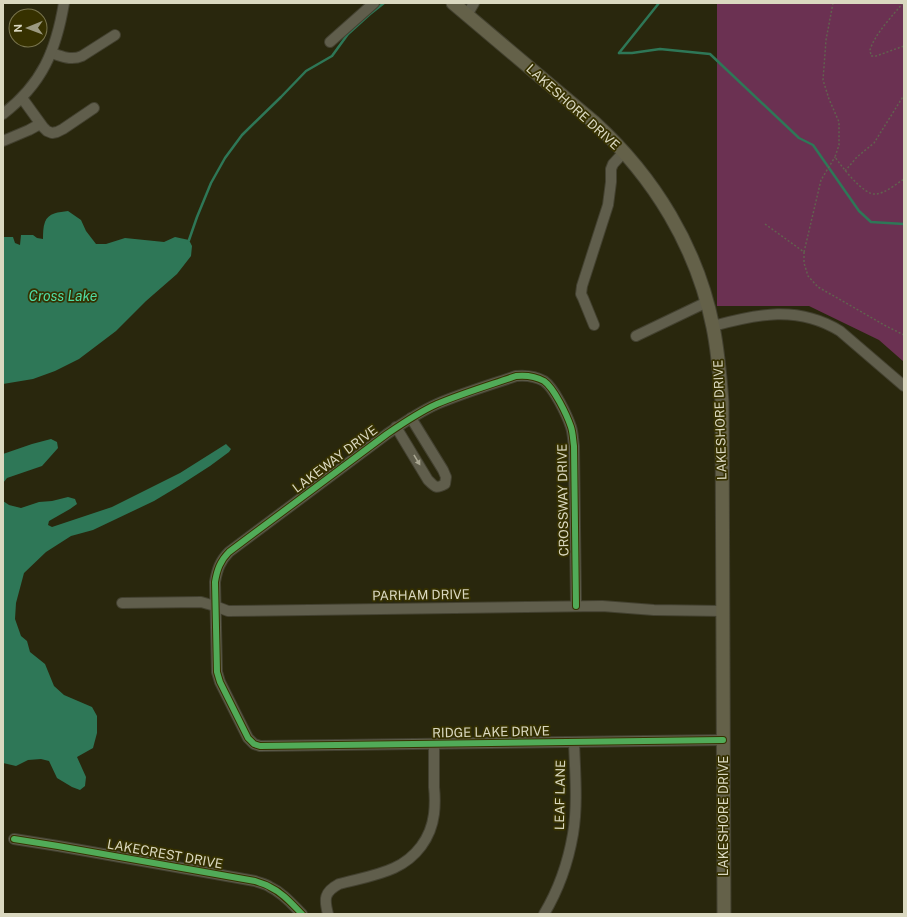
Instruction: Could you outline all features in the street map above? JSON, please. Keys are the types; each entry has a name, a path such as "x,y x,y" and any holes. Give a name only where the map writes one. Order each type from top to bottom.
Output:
{"main road":[{"name":"LAKESHORE DRIVE","path":"453,3 595,123 624,152 655,191 676,226 699,277 707,302 713,326 720,368 722,402 724,914"}],"street":[{"path":"3,114 22,98 40,75 57,37 64,3"},
{"path":"330,42 374,3"},
{"path":"467,15 474,3"},
{"path":"51,53 68,58 77,58 115,35"},
{"path":"22,98 40,124 52,133 57,132 94,108"},
{"path":"3,141 40,124"},
{"path":"594,325 581,294 582,286 608,205 611,169 613,164 624,152"},
{"path":"636,336 707,302"},
{"path":"713,326 773,314 787,314 816,319 840,331 904,386"},
{"name":"CROSSWAY DRIVE","path":"516,376 524,375 535,377 547,384 555,395 571,428 574,446 576,606"},
{"name":"LAKEWAY DRIVE","path":"260,746 254,744 248,738 220,682 217,672 215,582 216,574 221,561 228,552 396,427 454,397 516,376"},
{"path":"396,427 428,480 435,486 439,487 445,484 446,477 443,470 411,418"},
{"name":"PARHAM DRIVE","path":"122,603 200,602 228,611 609,606 654,610 722,611"},
{"name":"RIDGE LAKE DRIVE","path":"260,746 723,740"},
{"name":"LEAF LANE","path":"544,914 555,894 562,876 568,858 573,833 575,808 574,742"},
{"path":"328,914 325,899 328,892 333,887 393,869 410,858 420,848 428,836 434,815 434,744"},
{"name":"LAKECREST DRIVE","path":"14,839 255,881 266,884 281,894 302,914"}],"path":[{"path":"833,3 826,40 823,80 839,122 840,145 835,157 820,180 804,252 804,264 808,276 818,288 904,335"},
{"path":"903,3 887,22 875,40 870,50 871,56 876,56 904,46"},
{"path":"845,171 874,143 904,95"},
{"path":"835,157 845,171 870,194 882,192 904,179"},
{"path":"765,224 804,252"}],"shaded area":[{"path":"717,3 904,3 904,362 879,340 809,306 717,306"}],"water":[{"name":"Cross Lake","path":"68,211 81,220 86,231 96,244 106,244 125,238 164,242 175,237 189,240 192,246 191,256 177,274 146,301 116,331 79,359 55,371 33,379 3,384 3,237 13,237 15,243 20,245 21,235 33,235 37,238 43,239 43,230 46,219 51,215"},
{"path":"51,439 57,442 58,448 42,466 7,478 3,483 3,454"},
{"path":"226,444 231,449 229,452 179,486 154,501 93,530 71,536 46,552 24,573 16,603 15,619 21,636 27,641 30,652 45,664 54,686 64,695 92,707 97,716 97,733 93,748 77,757 86,777 85,786 80,790 57,778 49,761 41,759 28,760 16,766 3,763 3,501 9,505 21,508 39,502 52,501 68,497 75,499 77,504 49,521 48,525 52,527 112,507 180,473"}],"waterway":[{"path":"189,240 211,183 225,158 242,135 306,71 332,56 348,34 384,3"},
{"path":"619,53 659,3"},
{"path":"619,53 632,53 660,49 710,54 799,138 813,145 859,211 871,222 904,224"}],"cycle path":[{"path":"576,606 574,446 572,429 560,402 548,384 541,379 534,377 516,376 447,400 430,407 411,418 387,434 229,552 219,566 215,582 217,672 220,682 248,738 254,744 260,746 723,740"},
{"path":"14,839 255,881 267,885 279,892 302,914"}]}
